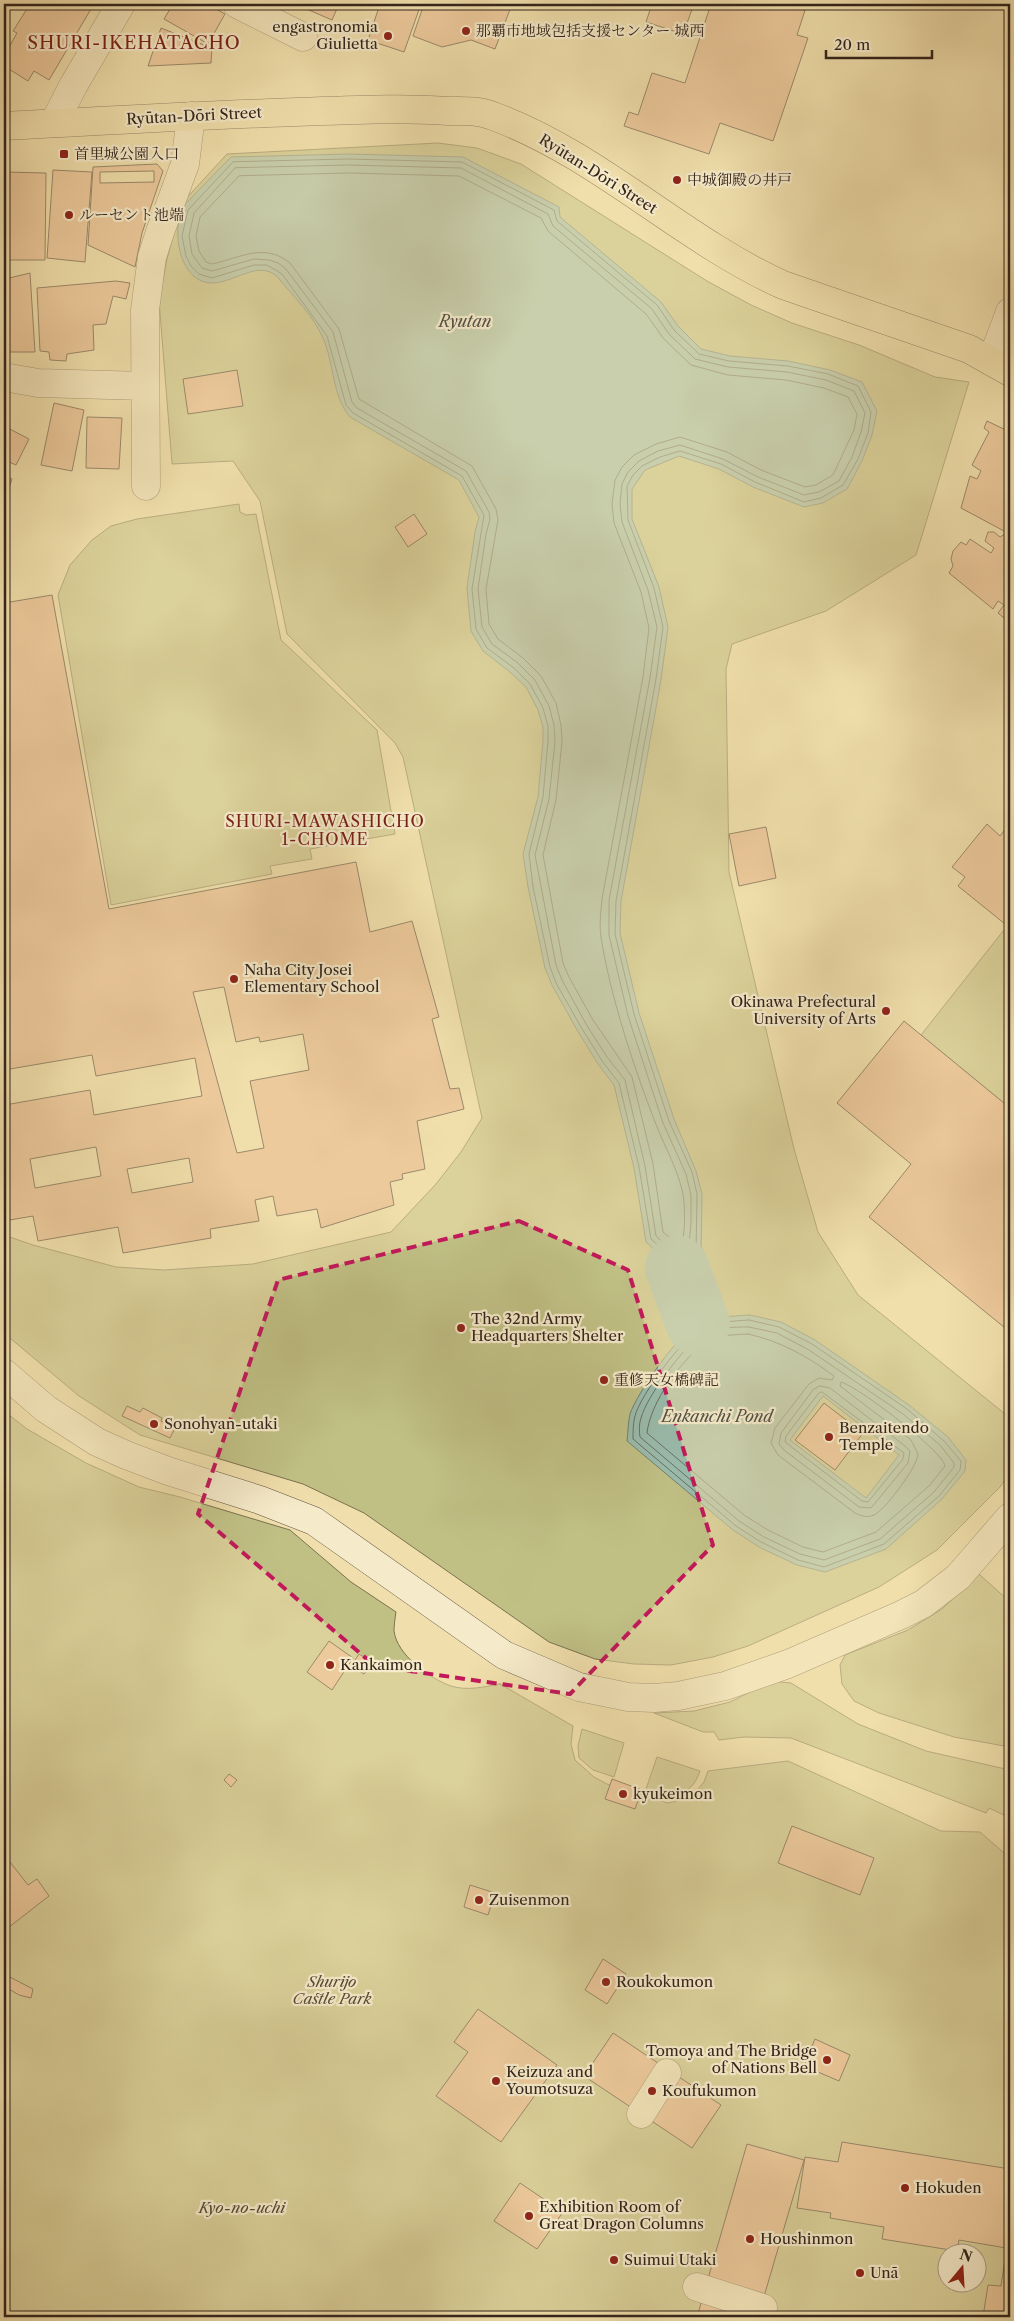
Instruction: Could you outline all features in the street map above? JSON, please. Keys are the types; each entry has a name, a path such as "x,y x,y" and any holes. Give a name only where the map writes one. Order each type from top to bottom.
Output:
{"main road":[{"name":"Ryūtan-Dōri Street","path":"4,126 191,116 416,108 476,111 492,115 558,146 683,228 759,274 783,285 970,349 1001,366"}],"street":[{"path":"54,123 73,86 121,4"},
{"path":"237,4 304,37"},
{"path":"146,486 145,310 150,268 160,232 185,164 191,116"},
{"path":"1001,366 1010,312"},
{"path":"4,377 38,384 145,386"},
{"path":"7,1382 71,1426 126,1456 293,1511 314,1521 504,1655 579,1687 628,1697 654,1698 678,1696 724,1686 788,1664 901,1615 923,1604 958,1577 1010,1517"},
{"path":"641,2114 666,2073"},
{"path":"697,2288 763,2308"}],"highlighted area":[{"path":"519,1221 628,1270 713,1545 570,1694 375,1666 198,1514 278,1280"}],"green space":[{"path":"438,143 477,148 521,164 707,281 751,305 792,323 859,345 935,377 969,382 916,555 826,611 732,644 726,669 729,872 794,1149 818,1232 858,1295 1010,1418 1010,1473 1000,1487 937,1550 879,1587 748,1646 713,1657 671,1665 634,1664 595,1659 549,1642 364,1513 303,1484 140,1435 79,1396 4,1333 4,1235 33,1245 116,1267 164,1270 253,1264 391,1232 436,1184 461,1152 482,1118 403,757 395,743 287,634 260,501 233,461 172,464 159,300 167,259 182,203 227,154"},
{"path":"239,504 240,512 246,515 256,514 281,640 377,730 395,834 310,849 312,859 270,866 272,874 111,905 58,595 70,565 92,540 111,526 137,519"},
{"path":"1007,926 1010,928 1010,1108 921,1035"},
{"name":"Shurijo Castle Park","path":"4,1411 27,1429 86,1463 139,1487 180,1497 290,1530 351,1582 396,1612 394,1631 396,1640 401,1649 415,1664 433,1677 451,1686 476,1688 500,1684 573,1726 571,1744 575,1760 594,1777 607,1784 668,1803 690,1798 704,1782 708,1771 788,1761 941,1831 980,1832 1010,1858 1010,2317 4,2317"},
{"path":"979,1574 1010,1602 1010,1747 954,1737 879,1713 854,1701 842,1684 840,1665 845,1655 908,1630 942,1609"},
{"path":"772,1681 791,1683 858,1724 926,1751 1010,1770 1010,1818 989,1808 986,1813 791,1738 744,1737 719,1740 714,1732 703,1732 654,1713 694,1711 730,1702"},
{"path":"582,1729 624,1743 614,1777 593,1770 579,1758 578,1746"},
{"path":"657,1757 700,1771 691,1787 679,1794 646,1789"}],"water":[{"name":"Ryutan","path":"349,154 463,157 559,207 560,217 661,302 678,326 701,349 730,356 788,361 830,370 862,382 877,411 872,435 862,461 847,489 823,503 804,507 753,487 719,469 679,456 645,470 632,489 632,519 659,587 668,627 661,680 621,901 620,933 639,1013 674,1119 696,1171 702,1194 701,1257 693,1265 677,1268 646,1242 634,1168 614,1085 598,1064 577,1030 552,985 545,968 523,854 538,797 543,727 538,710 526,687 483,651 471,631 467,588 479,517 459,480 350,417 344,409 336,389 327,348 319,330 303,307 273,273 265,271 248,272 222,282 201,281 192,275 185,265 181,254 178,229 179,217 183,207 231,157"},
{"name":"Enkanchi Pond","path":"750,1315 781,1322 815,1340 909,1405 948,1437 966,1460 965,1471 942,1499 886,1549 825,1572 797,1565 759,1547 733,1530 627,1441 629,1417 634,1404 660,1364 682,1338 700,1323 718,1318","holes":["823,1396 899,1455 866,1498 790,1440"]}],"building":[{"path":"30,4 35,7 37,4 82,4 91,9 49,80 34,71 28,81 4,66 4,56 17,33 13,31"},
{"path":"173,4 207,4 225,14 208,44 164,19"},
{"path":"295,4 339,4 332,20"},
{"path":"365,4 421,4 404,52 368,40 378,10"},
{"path":"424,4 512,4 495,49 471,40 442,47 413,36"},
{"path":"652,4 694,4 683,34 646,22"},
{"path":"711,4 807,4 797,35 808,38 773,141 720,123 709,154 624,126 629,112 638,115 652,73 685,83"},
{"path":"161,28 212,48 211,63 148,66"},
{"path":"157,164 163,171 142,233 135,267 88,245 93,167"},
{"name":"ルーセント池端","path":"53,170 92,172 85,262 47,258"},
{"path":"154,171 154,182 100,183 100,172"},
{"path":"4,172 46,173 45,260 4,260"},
{"path":"30,273 35,352 7,352 4,323 4,320 7,318 5,279"},
{"path":"116,281 130,283 126,299 113,296 106,324 93,325 94,350 67,354 66,361 50,360 49,352 40,351 37,288"},
{"path":"237,370 243,406 188,414 183,379"},
{"path":"54,403 84,410 72,471 41,465"},
{"path":"87,417 122,418 119,469 86,468"},
{"path":"987,421 1010,432 1010,519 1004,531 961,508 970,476 977,479 981,471 972,465 989,432 984,428"},
{"path":"4,426 29,439 16,465 9,462 5,469 4,468"},
{"path":"4,476 12,479 4,503"},
{"path":"414,514 427,534 408,547 395,527"},
{"path":"988,532 994,532 1000,537 1005,534 1010,538 1010,623 998,613 1004,605 998,601 993,609 949,573 953,566 951,559 953,551 961,542 966,545 970,539 991,553 994,548 985,541"},
{"path":"52,595 109,909 356,862 370,932 412,921 439,1017 432,1019 450,1089 459,1088 464,1109 417,1121 425,1169 402,1174 403,1179 390,1182 394,1205 321,1228 317,1209 277,1216 273,1196 255,1200 259,1221 210,1229 211,1238 123,1253 118,1227 38,1241 33,1216 4,1221 4,1097 5,1105 90,1090 94,1115 202,1096 195,1058 96,1076 92,1055 4,1070 4,603","holes":["224,987 236,1042 259,1037 260,1042 303,1034 309,1070 250,1081 264,1148 237,1153 193,992","96,1147 101,1176 35,1188 30,1159","189,1158 193,1182 132,1193 127,1169"]},
{"path":"1010,823 1010,928 958,886 965,877 952,867 987,824 1000,836"},
{"path":"766,827 776,878 739,886 729,834"},
{"path":"904,1021 1010,1108 1010,1332 869,1217 911,1164 837,1103"},
{"name":"Benzaitendo Temple","path":"824,1403 863,1433 835,1470 795,1440"},
{"name":"Sonohyan-utaki","path":"127,1406 140,1412 143,1408 162,1418 161,1421 175,1428 170,1438 122,1416"},
{"path":"329,1641 353,1658 332,1690 307,1672"},
{"path":"359,1654 372,1662 364,1674 351,1666"},
{"path":"229,1774 237,1780 231,1787 224,1780"},
{"name":"kyukeimon","path":"612,1779 642,1790 635,1809 605,1799"},
{"path":"792,1826 874,1858 860,1895 778,1863"},
{"path":"10,1862 28,1885 37,1879 49,1896 4,1931 4,1868"},
{"name":"Zuisenmon","path":"470,1885 495,1893 488,1915 464,1907"},
{"name":"Roukokumon","path":"603,1959 626,1974 607,2004 585,1990"},
{"path":"4,1974 33,1989 31,1998 19,1995 4,1986"},
{"name":"Keizuza and Youmotsuza","path":"478,2009 557,2065 501,2142 436,2096 468,2052 454,2042"},
{"name":"Koufukumon","path":"613,2033 721,2105 692,2148 584,2076"},
{"name":"Tomoya and The Bridge of Nations Bell","path":"815,2039 850,2055 839,2081 804,2066"},
{"name":"Hokuden","path":"842,2142 1010,2169 1010,2221 1006,2248 959,2240 958,2244 936,2244 936,2248 882,2239 884,2227 830,2218 831,2213 797,2208 805,2157 838,2162"},
{"name":"Houshinmon","path":"747,2144 804,2160 758,2317 697,2317"},
{"name":"Exhibition Room of Great Dragon Columns","path":"520,2183 563,2212 537,2249 494,2221"},
{"path":"1006,2253 1010,2254 1010,2317 983,2317 988,2285 1001,2286"}],"waterway":[{"path":"677,1268 698,1324"}],"place":[{"name":"那覇市地域包括支援センター 城西","path":"466,31"},
{"name":"engastronomia Giulietta","path":"388,36"},
{"name":"首里城公園入口","path":"64,154"},
{"name":"中城御殿の井戸","path":"677,180"},
{"name":"ルーセント池端","path":"69,215"},
{"name":"Naha City Josei Elementary School","path":"234,979"},
{"name":"Okinawa Prefectural University of Arts","path":"886,1011"},
{"name":"The 32nd Army Headquarters Shelter","path":"461,1328"},
{"name":"重修天女橋碑記","path":"604,1380"},
{"name":"Sonohyan-utaki","path":"154,1424"},
{"name":"Benzaitendo Temple","path":"829,1437"},
{"name":"Kankaimon","path":"330,1665"},
{"name":"kyukeimon","path":"623,1794"},
{"name":"Zuisenmon","path":"479,1900"},
{"name":"Roukokumon","path":"606,1982"},
{"name":"Tomoya and The Bridge of Nations Bell","path":"827,2060"},
{"name":"Keizuza and Youmotsuza","path":"496,2081"},
{"name":"Koufukumon","path":"652,2091"},
{"name":"Hokuden","path":"905,2188"},
{"name":"Exhibition Room of Great Dragon Columns","path":"529,2216"},
{"name":"Houshinmon","path":"750,2239"},
{"name":"Suimui Utaki","path":"614,2260"},
{"name":"Unā","path":"860,2273"}],"district":[{"name":"SHURI-IKEHATACHO","path":"134,43"},
{"name":"SHURI-MAWASHICHO 1-CHOME","path":"325,830"}],"park label":[{"name":"Kyo-no-uchi","path":"242,2208"}]}
